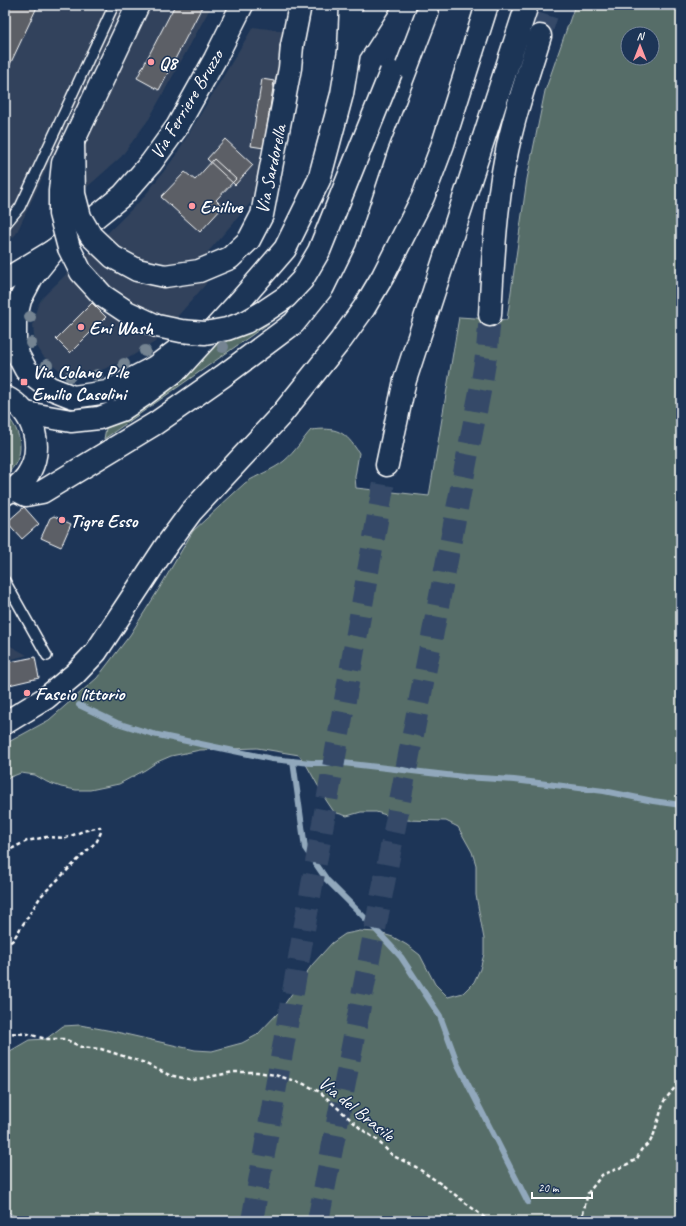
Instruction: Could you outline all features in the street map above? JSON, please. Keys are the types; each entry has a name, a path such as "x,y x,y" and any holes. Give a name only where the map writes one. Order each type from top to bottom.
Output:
{"main road":[{"name":"Via Sardorella","path":"138,5 73,142 74,194 80,217 91,236 113,257 137,270 165,276 199,270 230,258 249,240 262,215 300,5"},
{"name":"Via Ferriere Bruzzo","path":"5,280 53,251 123,195 151,162 177,127 215,59 242,5"},
{"path":"26,413 71,421 100,418 121,410 145,394 178,368 240,301 285,249 319,180 342,94 349,51 351,5"},
{"path":"349,51 379,5"},
{"path":"5,723 46,698 75,674 96,652 166,546 191,512 281,415 341,340 364,308 383,276 423,197 443,144 486,5"},
{"path":"387,465 405,380 527,5"},
{"path":"73,142 63,163 60,191 60,214 69,248 81,272 103,296 127,312 157,326 181,331 205,333 227,329 246,322 286,297 302,280 319,251 391,72 429,10"},
{"path":"10,492 26,495 42,492 156,423 294,323 323,288 345,242 377,145 429,10"},
{"path":"490,315 499,197 505,161 511,132 540,36"},
{"path":"53,251 32,278 20,300 15,321 15,340 18,355 26,370 50,388 73,397 107,392 155,367 240,301"},
{"path":"5,397 13,400 26,413 34,428 37,445 34,462 29,472 26,477 10,492"}],"lane":[{"path":"5,225 20,207 114,5"},
{"path":"5,581 47,656"}],"path":[{"path":"5,852 27,841 46,837 66,838 83,831 100,827 101,832 97,841 41,896 13,940 5,947"},
{"name":"Via del Brasile","path":"5,1033 28,1034 46,1039 65,1039 81,1047 101,1049 142,1062 169,1075 193,1080 234,1072 257,1072 302,1082 320,1092 360,1128 377,1140 393,1156 416,1167 441,1184 489,1221"},
{"path":"581,1221 588,1193 602,1174 622,1167 636,1159 641,1150 650,1142 654,1134 664,1101 681,1080"}],"shaded area":[{"path":"5,5 124,5 16,234 5,245"},
{"name":"Q8","path":"150,5 212,5 149,119 121,157 68,204 69,165"},
{"name":"Enilive","path":"253,27 284,31 259,193 208,252 206,284 155,342 122,362 91,374 75,375 61,371 43,356 37,346 33,325 38,305 43,297 143,198 174,158"},
{"path":"5,643 27,655 5,661"}],"green space":[{"path":"575,5 681,5 681,1221 24,1221 11,1214 5,1208 5,1054 29,1040 46,1039 63,1026 80,1025 195,1050 212,1051 242,1043 257,1035 279,1012 312,965 332,943 345,934 360,931 376,932 393,937 407,945 420,955 435,984 448,997 463,993 474,982 480,969 484,954 484,939 476,895 476,865 472,852 458,827 446,821 403,820 376,812 361,812 347,816 334,812 299,755 257,748 200,750 171,756 157,762 119,784 90,790 76,790 47,782 35,775 21,773 5,779 5,744 49,720 97,678 130,635 193,531 245,483 284,461 311,430 328,429 340,432 345,435 354,446 359,453 355,477 356,488 429,496 459,317 507,320 527,179 545,91"},
{"path":"285,306 289,309 104,439 107,423 224,336"},
{"path":"5,414 16,428 20,445 17,461 5,475"}],"building":[{"path":"5,5 38,5 5,75"},
{"path":"175,5 203,5 159,90 137,78"},
{"path":"262,79 274,81 264,148 251,146"},
{"path":"225,139 253,165 235,185 207,159"},
{"path":"214,159 236,179 216,200 223,207 200,232 161,197 185,172 195,180"},
{"name":"Eni Wash","path":"92,303 106,317 70,353 56,339"},
{"path":"24,507 39,524 22,539 7,522"},
{"path":"54,516 71,524 61,547 41,538 50,518"},
{"path":"35,657 39,678 5,686 5,663"}],"waterway":[{"path":"79,705 117,723 153,734 272,759 311,763 343,763 464,777 514,780 604,791 681,805"},
{"path":"293,761 305,848 327,880 401,957 440,1016 458,1065 528,1202"}],"tunnel":[{"path":"540,36 550,5"},
{"path":"318,1221 482,381 487,350 490,315"},
{"path":"252,1221 387,465"}],"place":[{"name":"Q8","path":"151,62"},
{"name":"Enilive","path":"192,206"},
{"name":"Eni Wash","path":"81,327"},
{"name":"Via Colano P.le Emilio Casolini","path":"24,382"},
{"name":"Tigre Esso","path":"62,520"},
{"name":"Fascio littorio","path":"27,693"}]}
